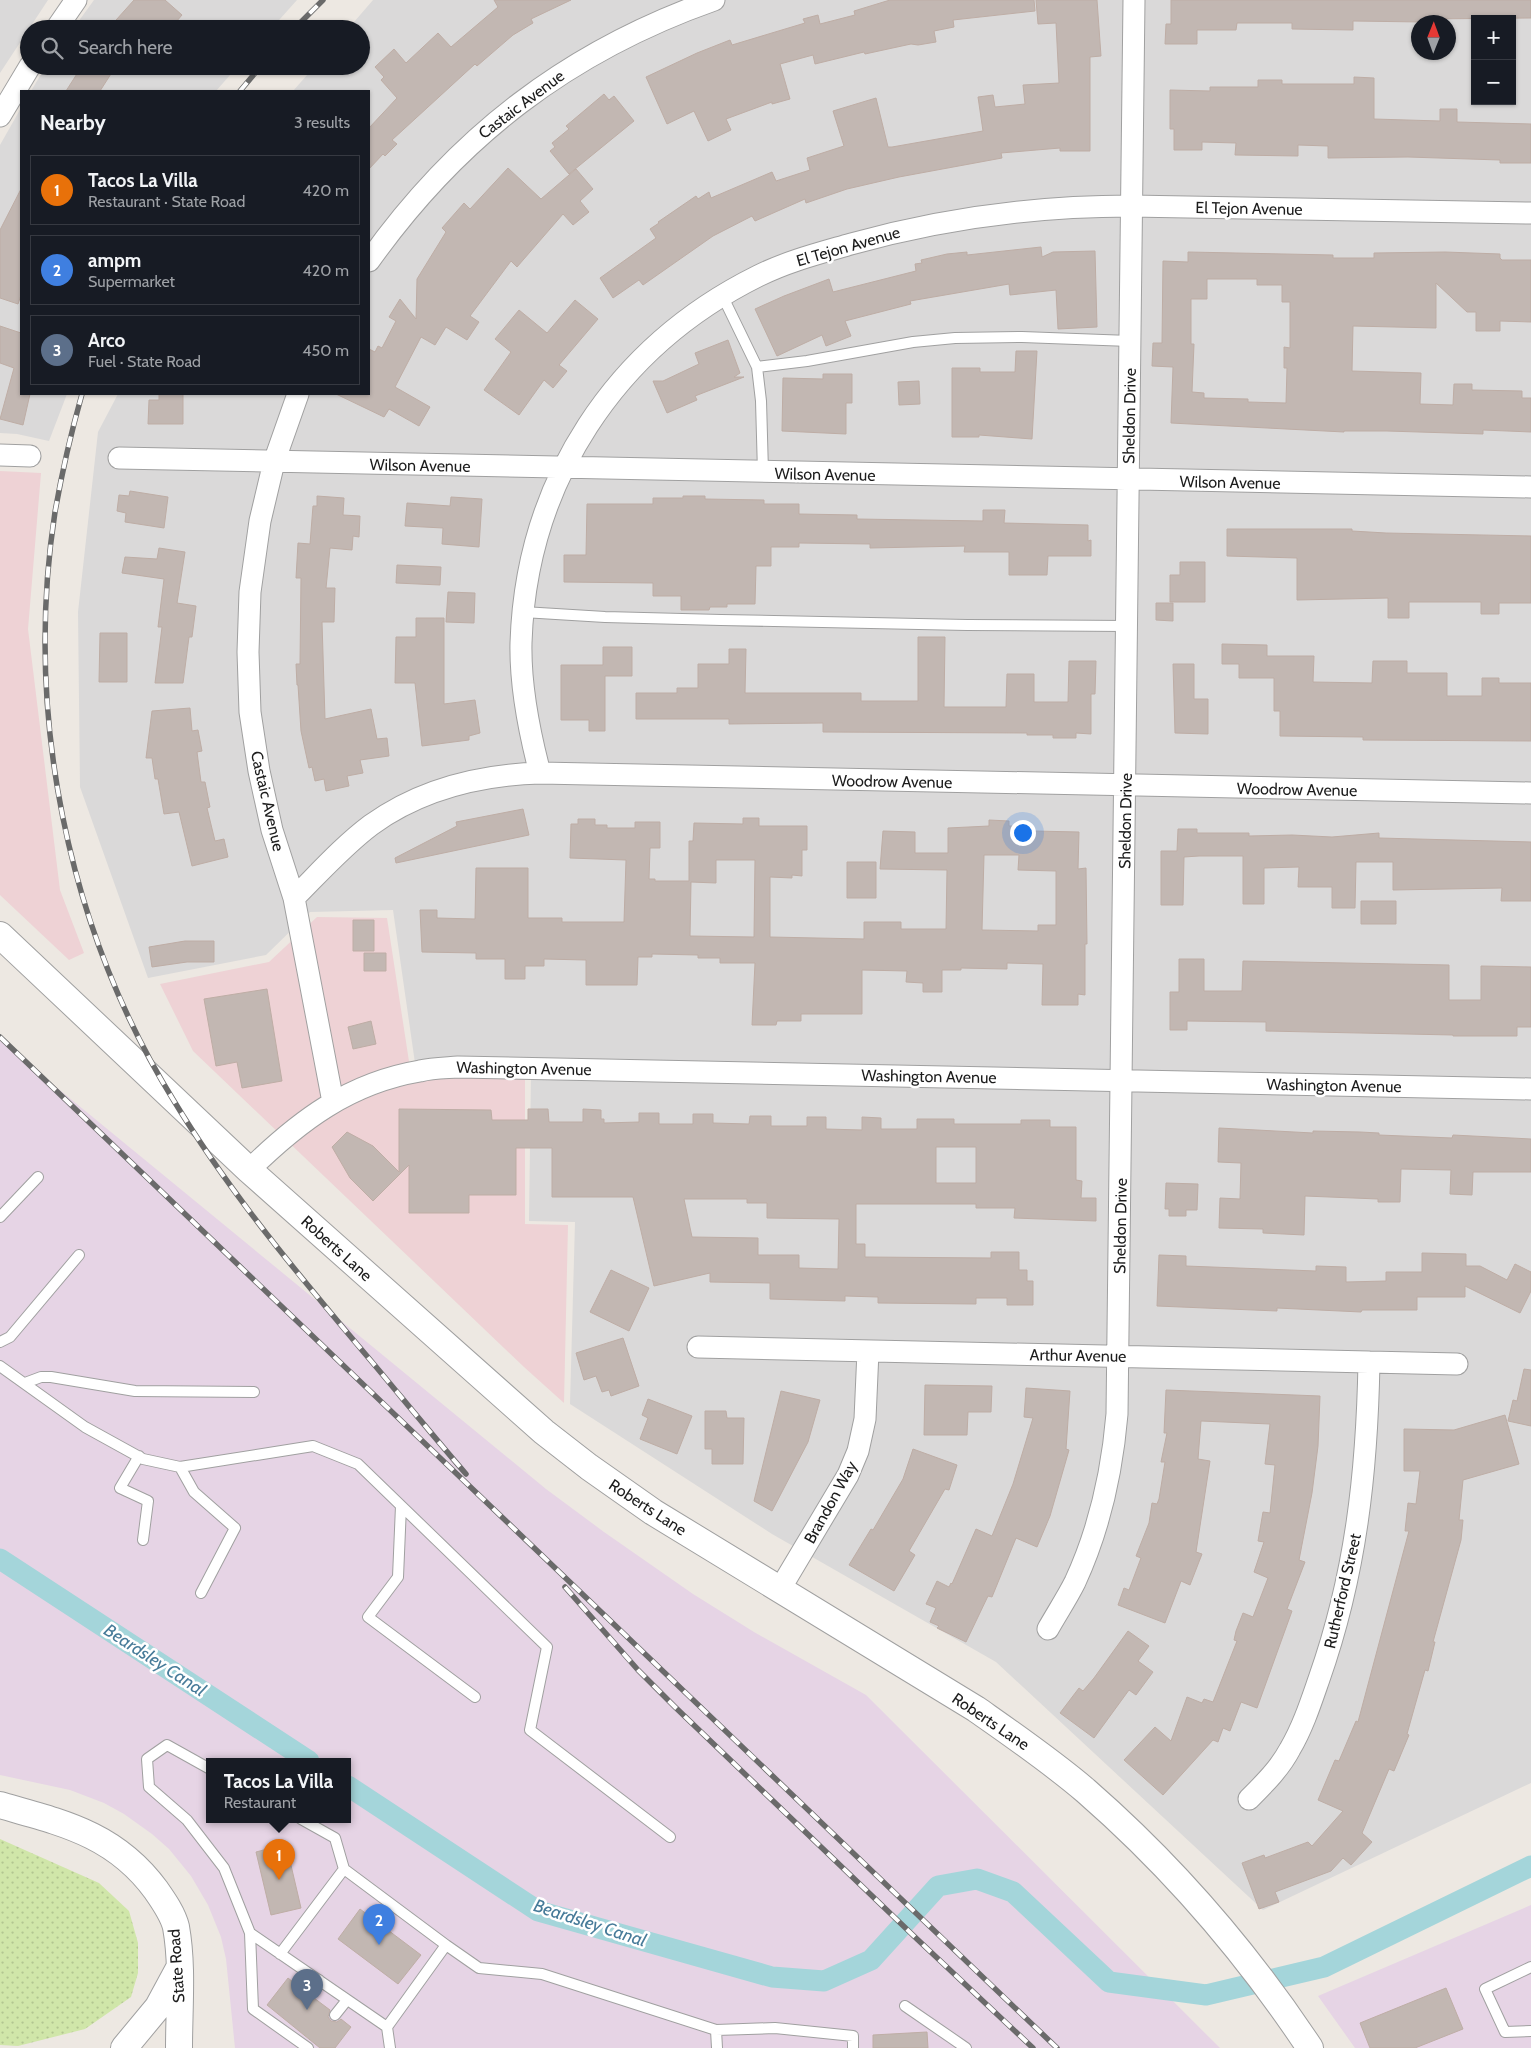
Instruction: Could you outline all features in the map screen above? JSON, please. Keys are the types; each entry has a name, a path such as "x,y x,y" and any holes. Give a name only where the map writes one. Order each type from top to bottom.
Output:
{"street":[{"path":"62,20 76,0"},
{"name":"Castaic Avenue","path":"370,260 393,228 432,182 474,140 521,102 570,68 622,38 677,13 714,0"},
{"name":"Sheldon Drive","path":"1048,1629 1078,1574 1092,1541 1105,1497 1114,1452 1116,1424 1122,1080 1134,0"},
{"path":"0,116 25,75"},
{"name":"El Tejon Avenue","path":"540,773 529,731 524,695 521,645 523,612 533,552 545,510 563,468 592,418 618,383 654,346 686,319 722,295 761,275 801,258 881,236 946,221 1016,210 1077,206 1131,206 1531,213"},
{"name":"Castaic Avenue","path":"298,395 274,462 260,521 250,592 248,652 250,712 259,771 272,830 294,898 333,1102"},
{"path":"0,455 30,456"},
{"name":"Wilson Avenue","path":"119,458 1531,487"},
{"name":"Woodrow Avenue","path":"294,898 341,850 371,825 400,807 435,791 472,780 506,774 540,773 1531,793"},
{"name":"Roberts Lane","path":"0,935 249,1170 544,1432 589,1468 653,1512 976,1709 1024,1742 1085,1790 1142,1842 1189,1891 1246,1958 1281,2004 1310,2048"},
{"name":"Washington Avenue","path":"333,1102 386,1079 420,1071 458,1066 1531,1089"},
{"path":"249,1170 300,1123 333,1102"},
{"name":"Arthur Avenue","path":"698,1347 1458,1364"},
{"name":"Brandon Way","path":"780,1589 848,1475 858,1451 865,1419 868,1351"},
{"name":"Rutherford Street","path":"1249,1799 1272,1776 1290,1749 1306,1716 1324,1666 1343,1599 1356,1538 1364,1478 1369,1362"},
{"name":"State Road","path":"0,1805 86,1832 119,1851 143,1872 162,1898 176,1925 179,1967 179,2048"},
{"path":"124,2048 158,2007 179,1967"}],"lane":[{"path":"722,295 756,367 761,401 763,472"},
{"path":"756,367 807,361 913,342 955,338 1130,341"},
{"path":"523,612 702,620 1127,626"},
{"path":"0,1217 38,1177"},
{"path":"0,1342 10,1337 79,1255"},
{"path":"0,1366 85,1427 143,1459 180,1467 313,1446 358,1464 547,1647 530,1730 670,1837"},
{"path":"24,1383 41,1377 135,1391 254,1392"},
{"path":"139,1456 120,1488 148,1501 143,1540"},
{"path":"180,1467 194,1492 235,1528 201,1593"},
{"path":"401,1506 398,1577 368,1617 475,1697"},
{"path":"206,1767 167,1745 148,1758 150,1787 187,1820 224,1868 250,1933 253,2009 283,2025 310,2046"},
{"path":"308,1823 335,1838 344,1869 479,1968 542,1974 716,2030 775,2028 853,2036 853,2048"},
{"path":"280,1954 344,1869"},
{"path":"250,1933 387,2028"},
{"path":"390,2048 387,2028 446,1945"},
{"path":"1531,1967 1485,1989 1505,2032 1531,2032"},
{"path":"308,1994 319,1980"},
{"path":"335,2015 347,2000"},
{"path":"905,2006 966,2048"},
{"path":"716,2030 717,2048"}],"shaded area":[{"path":"0,0 48,0 35,20 20,20 20,43 0,73"},
{"path":"94,0 297,0 279,20 80,20"},
{"path":"373,0 1531,0 1531,1783 1263,1910 996,1662 772,1534 570,1404 575,1222 529,1221 531,1072 417,1077 393,910 310,912 266,955 148,978 80,787 78,612 98,432 117,395 370,395 370,90 294,90 307,75 370,75 370,20 356,20"},
{"path":"41,75 230,75 217,90 32,90"},
{"path":"20,110 20,395 67,395 49,441 17,434 0,433 0,145"},
{"path":"0,471 41,473 28,629 60,890 84,953 69,960 0,895"},
{"path":"317,917 387,918 412,1081 446,1076 525,1077 525,1224 568,1225 564,1403 193,1051 160,984 269,962"},
{"path":"0,1041 546,1489 693,1594 754,1632 866,1695 1220,2048 235,2048 226,1959 221,1937 208,1905 191,1876 169,1849 124,1814 104,1803 70,1790 0,1775"},
{"path":"1531,1905 1531,2048 1355,2048 1318,1996"}],"green space":[{"path":"0,1839 99,1883 129,1911 138,1943 138,1973 131,1997 85,2029 18,2046 0,2045"}],"building":[{"path":"134,0 165,0 182,15 178,20 116,20"},
{"path":"494,0 571,0 531,19 533,23 513,35 477,66 475,64 392,140 397,144 385,156 383,154 370,168 370,127 397,98 381,80 384,77 375,67 394,49 406,63 438,33 451,47 498,7"},
{"path":"890,0 1034,0 1035,11 953,20 954,27 934,31 936,42 918,45 911,44 865,54 864,52 815,64 813,55 780,64 790,99 772,104 772,102 726,119 731,130 708,141 694,111 667,124 646,77 730,40 732,45 805,23 803,19 818,15 820,24 855,15 854,11"},
{"path":"1036,0 1097,0 1101,56 1090,57 1090,151 1060,151 1060,148 1001,153 1002,158 899,177 847,189 806,203 805,199 755,221 752,216 713,236 643,285 639,280 613,298 600,278 656,238 650,229 696,196 698,199 709,192 711,198 772,172 776,181 810,170 807,158 844,146 833,111 876,98 888,147 892,147 983,131 978,97 993,95 995,107 1025,104 1023,85 1059,83 1056,23 1038,24"},
{"path":"1171,0 1531,0 1531,18 1516,18 1516,15 1471,15 1471,19 1456,19 1456,15 1411,15 1411,22 1353,21 1353,30 1292,29 1292,23 1237,23 1236,30 1197,30 1197,44 1165,44 1166,24 1171,24"},
{"path":"76,75 110,75 101,90 67,90"},
{"path":"1354,77 1374,78 1374,119 1440,121 1440,109 1457,109 1457,122 1531,124 1531,163 1500,163 1500,160 1408,157 1328,158 1328,146 1298,145 1298,156 1235,155 1236,143 1202,142 1202,150 1174,150 1174,129 1170,129 1170,90 1210,91 1210,87 1258,87 1258,80 1282,80 1282,84 1354,84"},
{"path":"604,94 609,100 614,96 634,121 569,174 550,151 555,147 552,143 569,129 566,126"},
{"path":"508,168 541,199 576,169 593,189 580,201 589,212 573,225 563,214 517,267 511,261 470,316 479,322 467,340 446,327 435,345 421,337 395,387 430,407 419,426 389,409 384,417 338,395 370,395 370,350 375,352 378,346 382,348 396,321 389,317 400,299 416,319 417,279 446,232 442,228 464,203 470,209"},
{"path":"20,191 20,298 18,304 0,298 0,230"},
{"path":"1041,247 1042,257 1053,252 1095,251 1097,327 1058,329 1056,290 1010,295 1009,284 910,301 911,304 845,321 851,336 826,346 822,335 777,356 755,309 829,279 833,292 916,271 915,264 922,263 921,260 947,254 967,252 967,255"},
{"path":"1188,252 1333,255 1333,258 1374,258 1374,253 1445,252 1500,254 1502,260 1531,260 1531,322 1500,321 1500,331 1476,331 1476,312 1467,312 1436,283 1436,328 1353,326 1352,371 1421,373 1420,404 1453,405 1454,384 1472,384 1472,390 1522,391 1522,398 1531,398 1531,432 1483,430 1483,434 1387,431 1344,432 1171,423 1173,367 1152,366 1153,343 1162,343 1163,261 1188,262","holes":["1207,279 1257,279 1257,285 1282,285 1282,302 1290,302 1290,348 1284,347 1284,368 1287,368 1286,403 1248,402 1248,399 1204,398 1204,393 1192,392 1194,344 1191,344 1191,299 1207,299"]},
{"path":"575,300 598,319 559,365 567,371 553,388 544,380 519,415 484,390 511,352 495,339 519,310 547,333"},
{"path":"0,326 20,333 20,395 30,395 23,425 0,419 14,368 0,363"},
{"path":"728,340 740,373 734,377 744,377 695,396 697,400 667,413 653,381 663,381 699,364 695,353"},
{"path":"1016,351 1037,351 1032,439 979,435 979,437 952,437 952,368 980,368 980,372 1015,372"},
{"path":"823,374 852,374 852,403 846,403 846,434 782,431 783,378 823,379"},
{"path":"919,381 920,404 899,405 898,382"},
{"path":"159,395 183,395 183,424 148,424 149,400 159,400"},
{"path":"130,491 168,497 164,528 125,522 126,513 117,511 119,495 129,496"},
{"path":"317,496 344,498 343,515 360,516 359,537 353,536 352,550 330,548 326,588 335,588 334,622 322,622 325,719 371,709 377,739 387,738 389,756 360,760 363,773 347,776 349,786 326,791 324,779 315,781 312,767 309,768 301,731 296,664 300,664 301,578 296,578 298,543 310,544 313,506 317,506"},
{"path":"683,496 705,496 705,499 764,500 764,504 799,504 799,514 857,515 857,519 983,521 983,510 1005,510 1004,523 1088,525 1088,541 1091,540 1091,556 1048,556 1047,575 1009,575 1009,552 964,552 965,546 870,548 870,544 799,543 799,547 771,547 771,566 756,566 755,604 727,604 727,607 710,607 709,610 681,610 681,596 653,596 653,583 564,582 564,555 586,555 587,504 653,504 653,498 683,498"},
{"path":"451,497 482,499 479,547 442,544 443,528 405,526 407,503 450,506"},
{"path":"1227,529 1352,529 1352,531 1386,533 1531,536 1531,603 1499,603 1499,614 1481,614 1481,602 1409,602 1409,618 1388,618 1388,598 1297,600 1297,558 1227,556"},
{"path":"159,548 185,552 177,603 196,606 192,637 189,637 183,683 155,683 162,627 158,627 164,579 122,573 125,557 157,559"},
{"path":"1180,562 1205,562 1205,602 1170,602 1170,575 1180,575"},
{"path":"397,565 441,567 440,585 396,583"},
{"path":"448,592 475,593 474,623 446,622"},
{"path":"1156,603 1173,603 1173,621 1156,620"},
{"path":"416,618 444,618 444,704 475,700 480,733 469,736 469,740 422,746 415,683 395,683 396,637 416,637"},
{"path":"100,633 127,633 127,682 99,682"},
{"path":"918,637 945,637 944,707 1006,707 1007,674 1034,674 1034,702 1068,702 1069,661 1096,661 1095,694 1091,694 1091,734 1076,733 1076,738 1053,738 1053,735 1027,735 1027,733 823,732 823,723 729,724 729,719 636,719 636,693 677,693 677,688 698,688 698,664 729,664 729,649 746,649 745,693 861,693 861,701 918,701"},
{"path":"1222,644 1267,645 1267,656 1314,656 1313,682 1372,683 1373,661 1407,661 1407,673 1447,673 1447,696 1482,696 1482,678 1499,678 1499,683 1531,683 1531,741 1363,740 1363,737 1280,736 1280,711 1274,711 1274,678 1239,678 1239,664 1222,664"},
{"path":"603,647 632,647 632,676 605,676 605,731 589,731 589,720 561,720 561,665 603,665"},
{"path":"1173,664 1194,664 1194,699 1208,699 1208,734 1175,733"},
{"path":"190,708 192,731 198,730 202,751 197,752 201,782 205,782 210,807 207,808 215,841 224,839 228,857 192,866 179,812 164,814 152,758 146,758 152,711"},
{"path":"523,809 529,835 396,863 395,858 457,826 456,822"},
{"path":"743,818 759,818 759,826 807,826 807,850 802,850 802,876 792,875 792,878 770,877 770,937 864,939 864,922 901,922 901,929 946,929 947,870 880,869 883,831 915,832 915,853 948,853 948,828 989,826 989,820 1009,821 1009,826 1022,826 1022,830 1079,832 1078,869 1086,868 1087,944 1085,944 1085,995 1078,994 1078,1005 1042,1005 1043,964 1007,963 1007,969 961,968 961,970 942,970 942,992 923,992 923,983 906,982 907,971 862,970 862,1014 801,1014 801,1021 777,1021 776,1025 752,1025 755,963 720,963 720,958 698,958 698,955 652,954 652,957 638,957 637,985 586,985 586,960 544,959 544,966 525,966 525,979 505,979 505,959 476,959 476,953 422,952 420,910 437,910 437,918 475,919 476,868 528,868 528,918 562,918 562,922 624,922 626,860 570,858 571,824 578,824 578,819 595,819 595,825 607,825 607,828 635,828 635,822 660,822 660,848 650,848 649,879 655,879 655,881 689,881 689,841 693,841 694,823 743,824","holes":["984,855 1019,855 1018,870 1056,871 1056,925 1038,925 1038,931 982,930","716,860 755,860 754,937 690,936 691,882 716,883"]},
{"path":"1178,829 1197,829 1197,833 1249,833 1249,836 1292,835 1332,837 1379,833 1379,838 1531,842 1531,901 1501,901 1502,888 1393,890 1393,862 1356,862 1355,908 1332,908 1332,887 1298,887 1299,867 1264,868 1264,904 1243,904 1243,856 1199,856 1184,857 1183,905 1161,905 1161,851 1177,851"},
{"path":"847,862 876,862 876,898 847,898"},
{"path":"1361,901 1396,901 1396,924 1361,924"},
{"path":"353,920 374,920 374,951 353,951"},
{"path":"185,941 214,941 214,962 187,962 152,967 149,947"},
{"path":"364,953 386,953 386,971 364,971"},
{"path":"1179,959 1204,959 1204,991 1242,991 1243,961 1449,965 1449,1000 1481,1000 1481,966 1531,967 1531,1027 1517,1027 1517,1036 1266,1031 1266,1022 1187,1021 1187,1030 1170,1030 1170,992 1179,992"},
{"path":"267,989 282,1081 242,1088 237,1062 216,1066 204,999"},
{"path":"371,1021 376,1044 353,1049 348,1027"},
{"path":"399,1109 491,1110 492,1120 528,1120 528,1109 548,1109 549,1122 583,1122 583,1109 601,1110 601,1119 604,1119 604,1123 639,1122 639,1113 659,1113 659,1124 693,1124 693,1114 713,1114 713,1123 749,1124 750,1116 771,1116 771,1126 807,1126 807,1117 826,1117 826,1129 862,1130 862,1117 881,1118 881,1129 917,1129 917,1119 954,1119 954,1124 1021,1124 1021,1120 1050,1120 1050,1127 1076,1127 1076,1180 1082,1181 1081,1198 1096,1198 1096,1221 1014,1218 1015,1208 976,1208 976,1204 856,1204 856,1244 865,1244 865,1257 991,1258 991,1252 1019,1252 1019,1270 1027,1270 1027,1281 1033,1281 1033,1305 1007,1305 1007,1298 976,1298 976,1304 878,1303 878,1297 845,1296 845,1301 770,1299 770,1283 710,1282 710,1273 654,1286 633,1197 552,1197 552,1148 516,1148 516,1195 469,1195 469,1213 409,1213 409,1165 373,1201 350,1178 332,1147 347,1132 373,1146 399,1172","holes":["936,1147 976,1147 976,1183 936,1183","684,1199 747,1199 747,1203 767,1203 767,1218 839,1219 838,1269 799,1268 799,1255 758,1255 758,1238 692,1237"]},
{"path":"1219,1128 1313,1133 1313,1131 1360,1132 1379,1133 1379,1135 1452,1138 1453,1135 1531,1139 1531,1172 1473,1172 1472,1195 1450,1194 1451,1170 1401,1169 1400,1202 1378,1202 1378,1199 1305,1196 1304,1235 1263,1233 1263,1229 1219,1228 1220,1198 1240,1199 1241,1163 1218,1162"},
{"path":"1166,1183 1198,1184 1197,1210 1186,1210 1186,1216 1169,1216 1169,1209 1165,1209"},
{"path":"1422,1253 1466,1254 1466,1266 1480,1266 1507,1280 1515,1264 1531,1272 1531,1291 1520,1313 1465,1286 1465,1297 1417,1297 1417,1310 1362,1310 1361,1312 1277,1308 1277,1311 1157,1306 1159,1255 1186,1256 1186,1266 1316,1271 1316,1266 1346,1267 1346,1282 1386,1281 1386,1272 1422,1272"},
{"path":"611,1270 649,1288 629,1331 590,1312"},
{"path":"623,1338 639,1386 611,1396 609,1390 602,1392 596,1376 584,1380 576,1353"},
{"path":"1524,1369 1531,1370 1531,1426 1508,1421 1513,1400 1517,1401"},
{"path":"925,1385 992,1386 991,1412 968,1412 967,1435 924,1435"},
{"path":"1026,1388 1070,1391 1066,1449 1069,1450 1050,1516 1037,1547 1016,1538 992,1597 988,1596 966,1642 937,1628 939,1626 930,1622 936,1608 926,1604 937,1581 949,1587 952,1584 976,1529 992,1536 1013,1484 1033,1418 1024,1417"},
{"path":"1166,1390 1320,1396 1318,1446 1312,1493 1299,1560 1305,1562 1287,1609 1292,1611 1257,1708 1241,1702 1230,1731 1223,1728 1218,1742 1213,1740 1163,1795 1124,1760 1155,1727 1171,1741 1187,1697 1202,1703 1204,1699 1213,1702 1237,1641 1234,1640 1243,1613 1253,1617 1268,1578 1254,1572 1264,1542 1258,1541 1263,1512 1270,1513 1275,1465 1265,1464 1270,1424 1201,1421 1198,1459 1210,1461 1196,1552 1202,1554 1190,1585 1181,1581 1165,1623 1118,1605 1124,1588 1129,1590 1141,1558 1136,1556 1149,1523 1152,1503 1157,1504 1159,1499 1165,1462 1161,1462 1167,1433 1164,1433"},
{"path":"781,1391 820,1400 808,1442 772,1511 754,1501"},
{"path":"648,1399 692,1416 677,1454 640,1439 648,1418 642,1415"},
{"path":"705,1411 726,1411 727,1418 744,1418 743,1464 712,1464 712,1449 705,1449"},
{"path":"1505,1415 1519,1464 1463,1480 1459,1520 1463,1520 1461,1540 1433,1642 1435,1642 1428,1671 1425,1670 1407,1734 1409,1735 1394,1771 1389,1769 1362,1833 1372,1842 1351,1865 1343,1858 1331,1871 1275,1892 1279,1902 1259,1909 1242,1863 1264,1855 1265,1858 1308,1842 1312,1846 1343,1811 1318,1800 1335,1760 1339,1761 1356,1721 1358,1722 1409,1531 1405,1531 1408,1503 1416,1504 1420,1471 1404,1471 1404,1429 1454,1430"},
{"path":"913,1449 957,1465 949,1490 945,1489 909,1551 915,1555 894,1591 849,1565 871,1529 873,1530 903,1479"},
{"path":"1128,1631 1149,1646 1138,1661 1153,1672 1136,1695 1129,1690 1094,1738 1060,1713 1079,1688 1083,1691 1094,1678"},
{"path":"286,1844 301,1908 271,1915 256,1852"},
{"path":"360,1909 421,1955 398,1984 338,1939"},
{"path":"288,1978 303,1990 302,1996 304,2000 314,1998 330,2010 328,2017 331,2021 337,2022 341,2019 351,2027 335,2048 320,2048 267,2005"},
{"path":"1446,1988 1463,2029 1415,2048 1370,2048 1360,2023"},
{"path":"927,2032 928,2048 873,2048 873,2035"}],"waterway":[{"name":"Beardsley Canal","path":"0,1559 304,1758"},
{"path":"351,1788 538,1911 772,1977 824,1981 871,1960 938,1886 977,1879 1013,1892 1109,1982 1206,1995 1324,1967 1531,1866"}],"railway":[{"path":"303,20 323,0"},
{"path":"241,90 253,75"},
{"path":"82,395 55,512 47,588 45,664 51,741 63,817 81,892 106,964 137,1034 174,1101 219,1170 293,1267 466,1474"},
{"path":"0,1037 1057,2048"},
{"path":"565,1587 638,1670 675,1707 1033,2048"}],"place":[{"name":"Tacos La Villa","path":"279,1880"},
{"name":"ampm","path":"379,1945"},
{"name":"Arco","path":"307,2010"}]}
